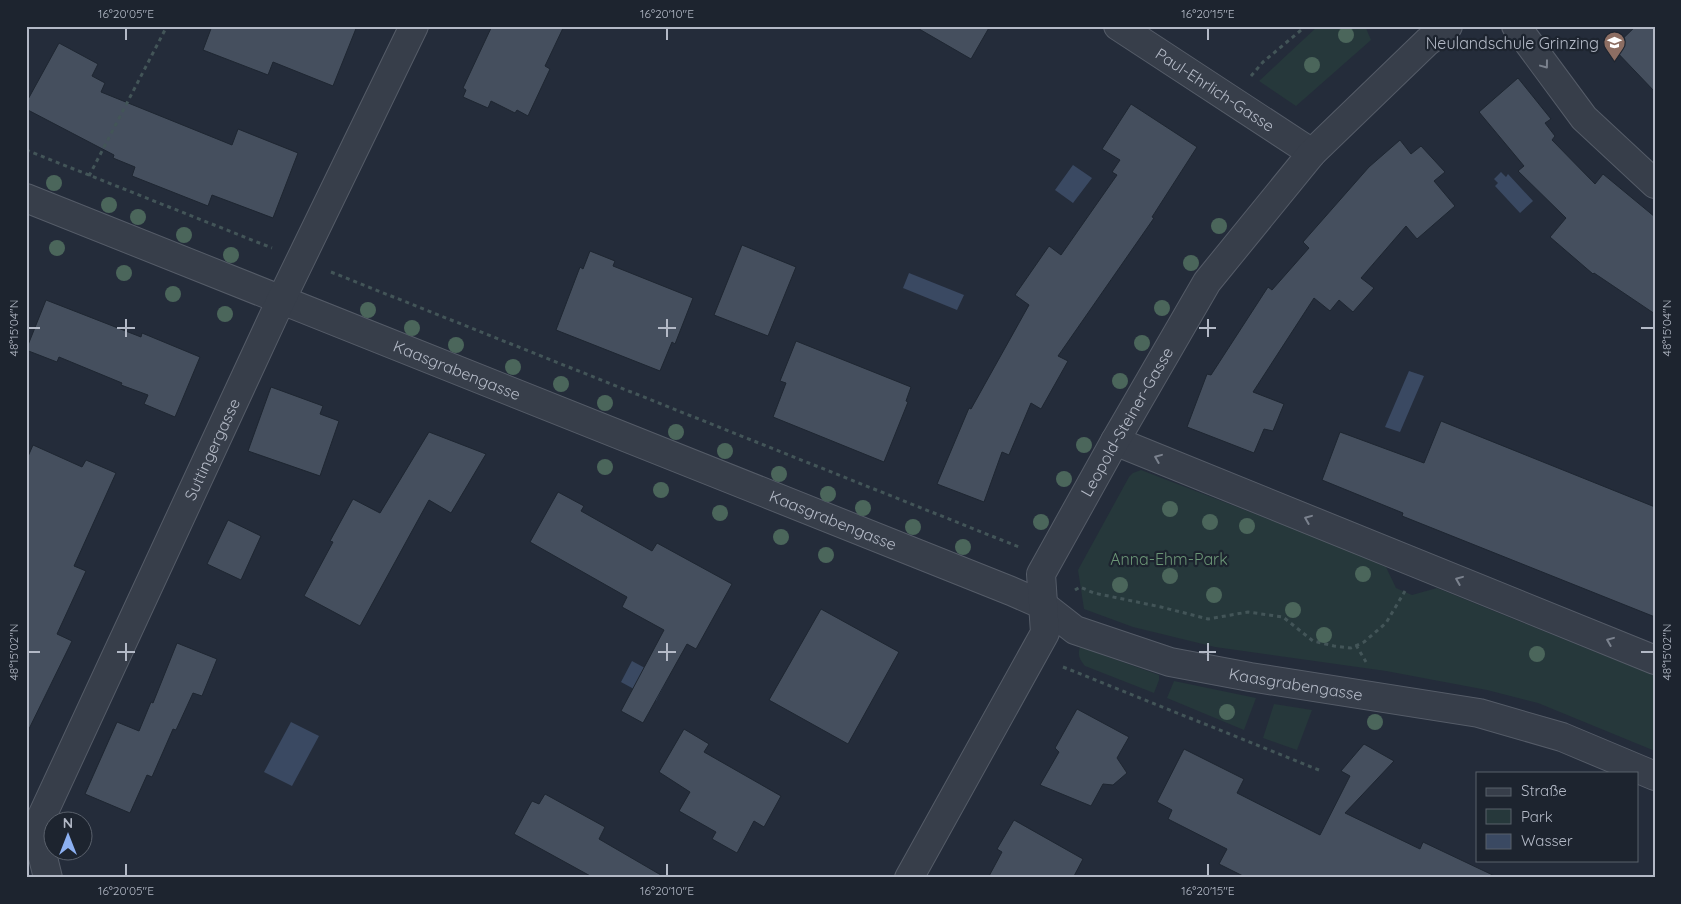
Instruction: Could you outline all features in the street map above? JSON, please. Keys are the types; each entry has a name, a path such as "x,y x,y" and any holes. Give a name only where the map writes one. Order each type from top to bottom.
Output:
{"street":[{"name":"Suttingergasse","path":"48,878 36,830 281,300 414,26"},
{"name":"Paul-Ehrlich-Gasse","path":"1118,26 1312,153"},
{"name":"Leopold-Steiner-Gasse","path":"909,878 1045,633 1041,574 1207,282 1312,153 1427,42 1448,26"},
{"path":"1516,26 1584,118 1655,184"},
{"name":"Kaasgrabengasse","path":"26,198 1043,605 1075,630 1170,662 1250,677 1479,714 1562,737 1655,776"},
{"path":"1115,441 1655,660"}],"path":[{"path":"89,176 167,26"},
{"path":"1231,100 1263,62 1306,26"},
{"path":"26,150 1049,560"},
{"path":"1043,605 1080,587 1094,593 1208,619 1248,612 1283,617 1313,641 1351,648 1364,642 1386,622 1402,598 1419,564"},
{"path":"1033,655 1319,770"}],"green space":[{"path":"1318,26 1365,26 1371,40 1296,106 1259,81"},
{"name":"Anna-Ehm-Park","path":"1141,470 1341,547 1386,567 1396,588 1412,595 1437,588 1655,676 1655,751 1538,703 1487,690 1386,671 1215,647 1133,627 1084,609 1078,570 1129,477"},
{"path":"1080,647 1159,675 1154,693 1085,666 1080,657"},
{"path":"1174,681 1256,698 1244,730 1167,698"},
{"path":"1274,704 1312,710 1297,750 1263,738"}],"water":[{"path":"1073,165 1092,178 1073,203 1055,190"},
{"path":"1501,172 1506,177 1508,174 1533,201 1520,213 1495,186 1498,183 1494,179"},
{"path":"909,273 964,295 957,310 903,288"},
{"path":"1409,371 1424,376 1400,432 1385,427"},
{"path":"632,661 667,680 656,701 621,682"},
{"path":"291,722 319,736 292,786 264,772"}],"building":[{"path":"212,26 357,26 333,86 273,62 268,75 203,50"},
{"path":"492,26 564,26 545,66 550,69 528,116 517,110 515,113 491,101 488,108 463,97 466,90 463,88"},
{"path":"914,26 990,26 971,59"},
{"path":"1636,26 1655,26 1655,92 1613,48"},
{"path":"59,43 98,64 92,76 105,83 101,92 232,145 238,129 298,153 273,218 212,195 208,206 132,176 135,167 113,158 114,155 26,109 26,103"},
{"path":"1518,78 1551,119 1545,123 1555,136 1552,140 1595,184 1603,174 1655,217 1655,314 1593,274 1550,237 1566,218 1518,171 1524,166 1479,112"},
{"path":"1131,104 1197,147 1152,217 1154,218 1058,356 1068,361 1041,409 1031,403 1009,455 1002,452 984,502 937,484 969,408 971,409 1029,305 1015,295 1049,246 1061,255 1117,175 1112,172 1120,160 1102,149"},
{"path":"1400,140 1411,154 1421,146 1445,172 1434,181 1455,206 1417,239 1406,226 1361,278 1374,288 1353,312 1339,300 1330,311 1314,298 1253,392 1284,404 1273,431 1264,429 1254,453 1187,427 1207,374 1211,375 1268,287 1272,290 1309,248 1303,242 1369,167"},
{"path":"742,245 796,267 768,336 714,315"},
{"path":"590,251 615,261 613,266 693,298 675,344 672,342 660,371 556,330 580,267 583,269"},
{"path":"46,300 141,337 142,333 200,357 175,417 144,404 148,395 121,385 122,383 59,357 57,362 26,350"},
{"path":"796,341 911,387 906,401 908,402 884,462 773,417 786,383 780,381"},
{"path":"271,387 323,406 320,414 339,421 320,476 248,451"},
{"path":"1441,421 1655,507 1655,617 1402,516 1403,513 1322,480 1340,432 1424,463"},
{"path":"429,432 486,454 451,513 429,500 360,626 304,596 333,542 330,541 353,499 380,513"},
{"path":"33,445 82,467 86,460 116,473 74,566 86,571 57,634 72,641 26,735 26,461"},
{"path":"558,492 584,506 581,511 652,551 657,543 732,584 696,649 687,644 643,723 621,711 664,630 622,607 627,597 530,542"},
{"path":"228,520 261,536 241,580 207,564"},
{"path":"821,609 899,652 848,744 769,700"},
{"path":"177,643 217,659 202,696 193,693 176,730 173,729 152,777 147,775 130,813 85,794 117,722 139,731 151,702 153,703"},
{"path":"1077,709 1129,737 1117,758 1127,773 1113,785 1103,784 1091,806 1040,785 1059,752 1055,748"},
{"path":"684,729 709,744 704,752 781,796 764,827 754,821 737,853 712,839 716,832 679,811 690,792 659,772"},
{"path":"1364,744 1394,761 1345,813 1420,849 1423,842 1499,878 1247,878 1219,864 1227,849 1168,819 1172,810 1157,802 1184,749 1244,779 1237,793 1320,835 1350,776 1341,771"},
{"path":"545,794 605,827 599,839 666,878 594,878 514,834 532,801 539,804"},
{"path":"1014,820 1083,859 1073,878 988,878 1002,852 997,849"}],"place":[{"name":"Neulandschule Grinzing","path":"1615,62"}]}
